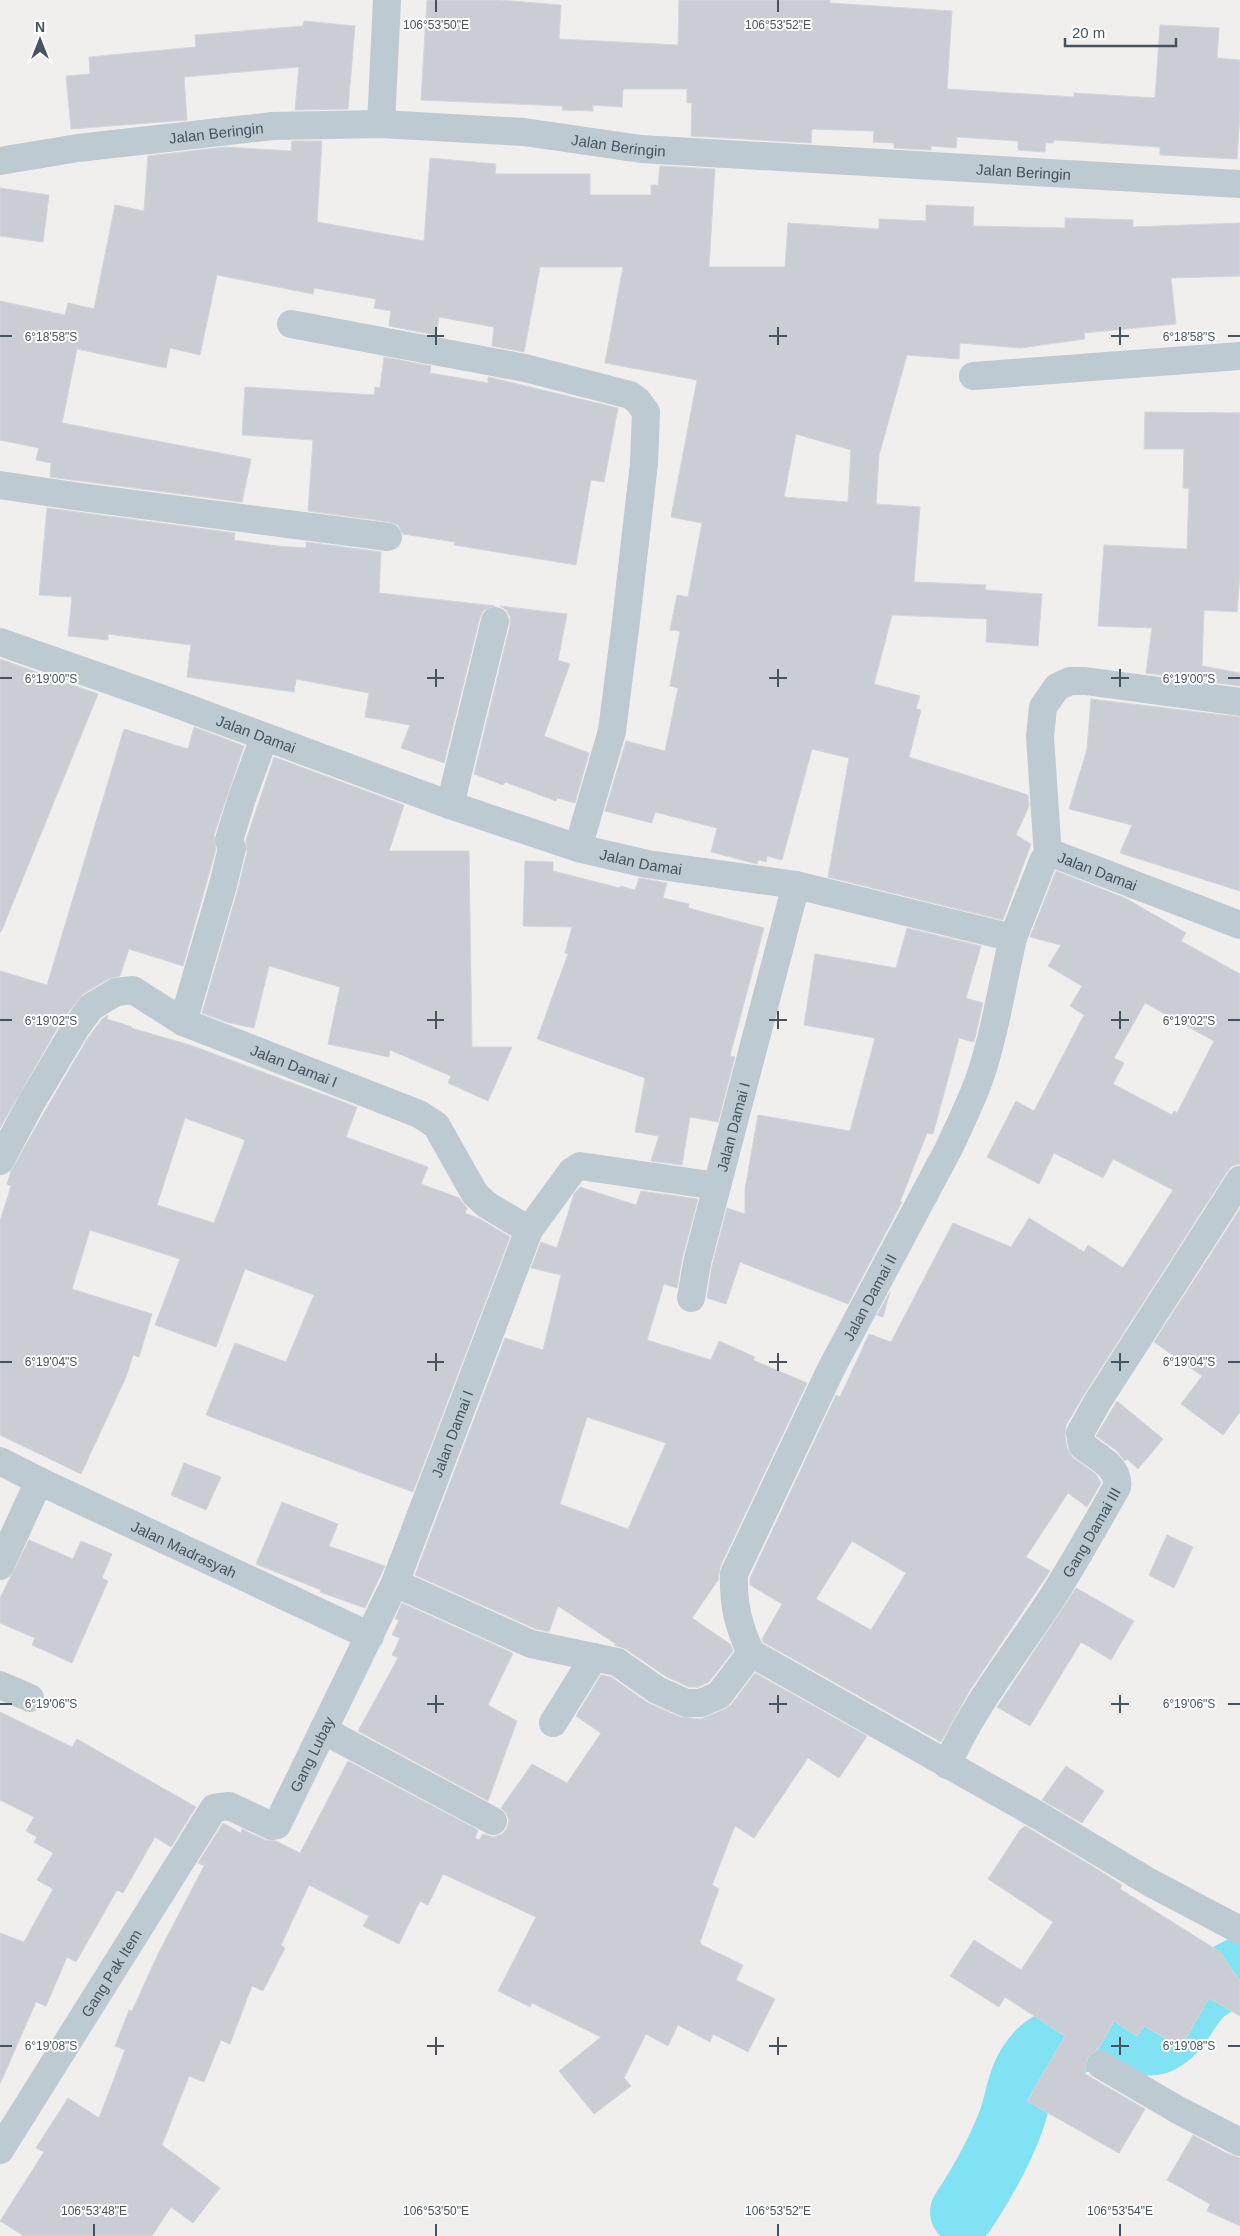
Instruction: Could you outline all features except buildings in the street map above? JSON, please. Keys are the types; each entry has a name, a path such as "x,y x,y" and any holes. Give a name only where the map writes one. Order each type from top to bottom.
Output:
{"street":[{"path":"381,124 387,0"},
{"name":"Jalan Beringin","path":"0,161 78,148 273,126 381,124 524,132 641,149 1240,184"},
{"path":"291,324 526,368 630,395 638,401 646,412 644,463 612,731 578,848"},
{"path":"973,376 1240,356"},
{"path":"0,485 388,537"},
{"path":"450,804 495,621"},
{"name":"Jalan Damai","path":"0,642 160,698 264,738 578,848 647,864 796,885 1013,938 1043,861 1048,856 1054,854 1240,925"},
{"path":"1048,856 1040,737 1043,707 1057,687 1070,681 1085,681 1240,702"},
{"path":"183,1022 223,885 232,848 229,840 246,785 264,738"},
{"name":"Jalan Damai I","path":"370,1636 396,1583 529,1230 575,1168 580,1166 717,1186 796,885"},
{"name":"Jalan Damai II","path":"751,1653 743,1637 733,1600 734,1574 831,1369 948,1150 963,1117 979,1079 988,1048 1013,938"},
{"name":"Jalan Damai I","path":"0,1161 31,1103 75,1029 91,1007 116,992 132,990 183,1022 419,1114 436,1125 475,1194 495,1210 529,1230"},
{"name":"Gang Damai III","path":"947,1765 955,1748 1006,1666 1056,1592 1117,1487 1118,1478 1113,1468 1082,1445 1080,1433 1098,1401 1240,1180"},
{"path":"690,1298 717,1186"},
{"name":"Jalan Madrasyah","path":"0,1461 370,1636"},
{"path":"0,1566 39,1481"},
{"path":"396,1583 531,1644 565,1653 617,1662 664,1693 686,1703 701,1703 719,1695 751,1653 1041,1817 1149,1882 1240,1930"},
{"name":"Gang Lubay","path":"229,1806 272,1826 277,1825 370,1636"},
{"path":"552,1723 594,1657"},
{"path":"0,1685 30,1698"},
{"path":"323,1730 493,1821"},
{"name":"Gang Pak Item","path":"0,2150 214,1808 229,1806"},
{"path":"1101,2065 1178,2110 1238,2137"}],"waterway":[{"path":"963,2212 996,2157 1011,2121 1023,2079 1038,2055 1049,2046 1061,2041 1074,2039 1088,2038 1130,2043 1158,2041 1171,2032 1205,1989 1240,1970"}]}
